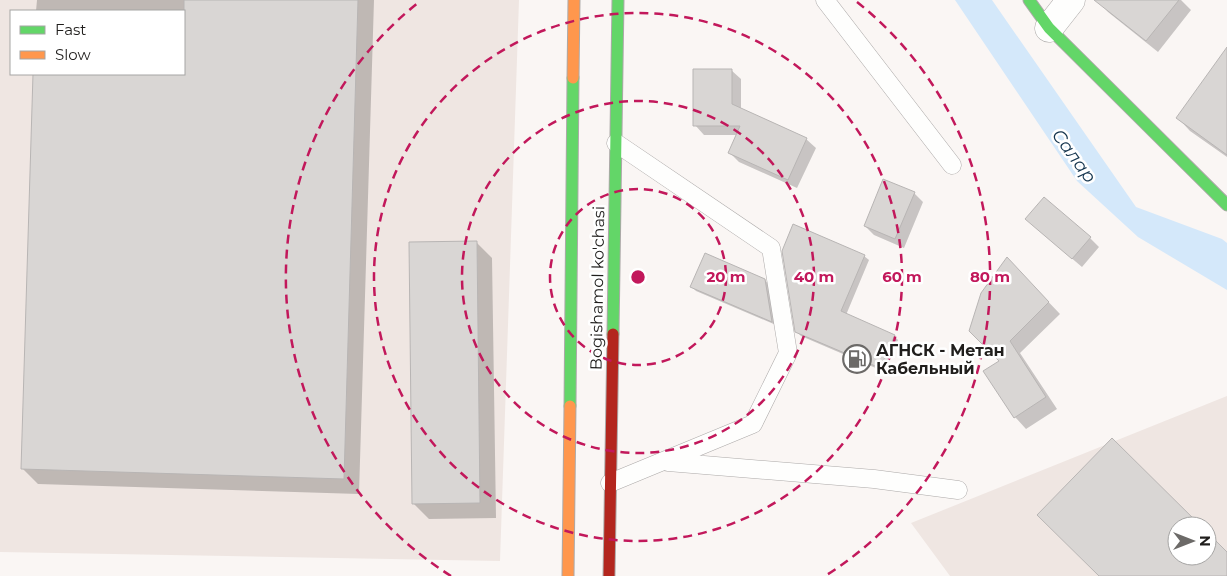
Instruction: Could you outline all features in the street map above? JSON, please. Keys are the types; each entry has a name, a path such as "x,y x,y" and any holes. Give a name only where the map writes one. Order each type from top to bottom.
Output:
{"main road":[{"name":"Bogishamol ko'chasi","path":"568,576 573,483 574,0"},
{"name":"Bogishamol ko'chasi","path":"609,576 606,483 616,143 618,0"},
{"path":"1029,0 1049,28 1226,201"}],"street":[{"path":"1049,28 1071,0"}],"lane":[{"path":"825,0 952,165"},
{"path":"606,483 665,461 753,424 788,354 771,248 616,143"},
{"path":"665,461 874,479 958,490"}],"shaded area":[{"path":"0,0 519,0 500,561 0,552"},
{"path":"1227,396 1227,576 950,576 911,523"}],"water":[{"name":"Салар","path":"955,0 992,0 1136,207 1222,239 1227,243 1227,290 1138,237 1077,181"}],"building":[{"path":"184,0 358,0 344,479 21,469 33,75 185,75"},
{"path":"1094,0 1179,0 1146,41"},
{"path":"1227,47 1227,155 1176,118"},
{"path":"693,69 732,69 732,104 807,138 788,180 728,153 740,126 693,126"},
{"path":"883,179 915,192 895,239 864,226"},
{"path":"1044,197 1091,237 1072,259 1025,219"},
{"path":"793,224 865,255 841,311 895,335 880,368 795,332 782,251"},
{"path":"477,241 480,503 412,504 409,242"},
{"path":"705,253 765,279 772,322 690,287"},
{"path":"1007,257 1049,302 1010,341 1046,397 1014,418 983,371 999,361 969,331 981,293"},
{"path":"1112,438 1191,516 1167,516 1167,566 1217,566 1217,542 1227,552 1227,576 1099,576 1037,515"}],"traffic: fast":[{"path":"613,334 618,0"},
{"path":"1029,0 1049,28 1227,205"},
{"path":"570,406 573,78"}],"traffic: slow":[{"path":"573,78 574,0"},
{"path":"568,576 570,406"}],"traffic: jam":[{"path":"609,576 613,334"}],"place":[{"name":"АГНСК - Метан Кабельный","path":"857,359"}]}
